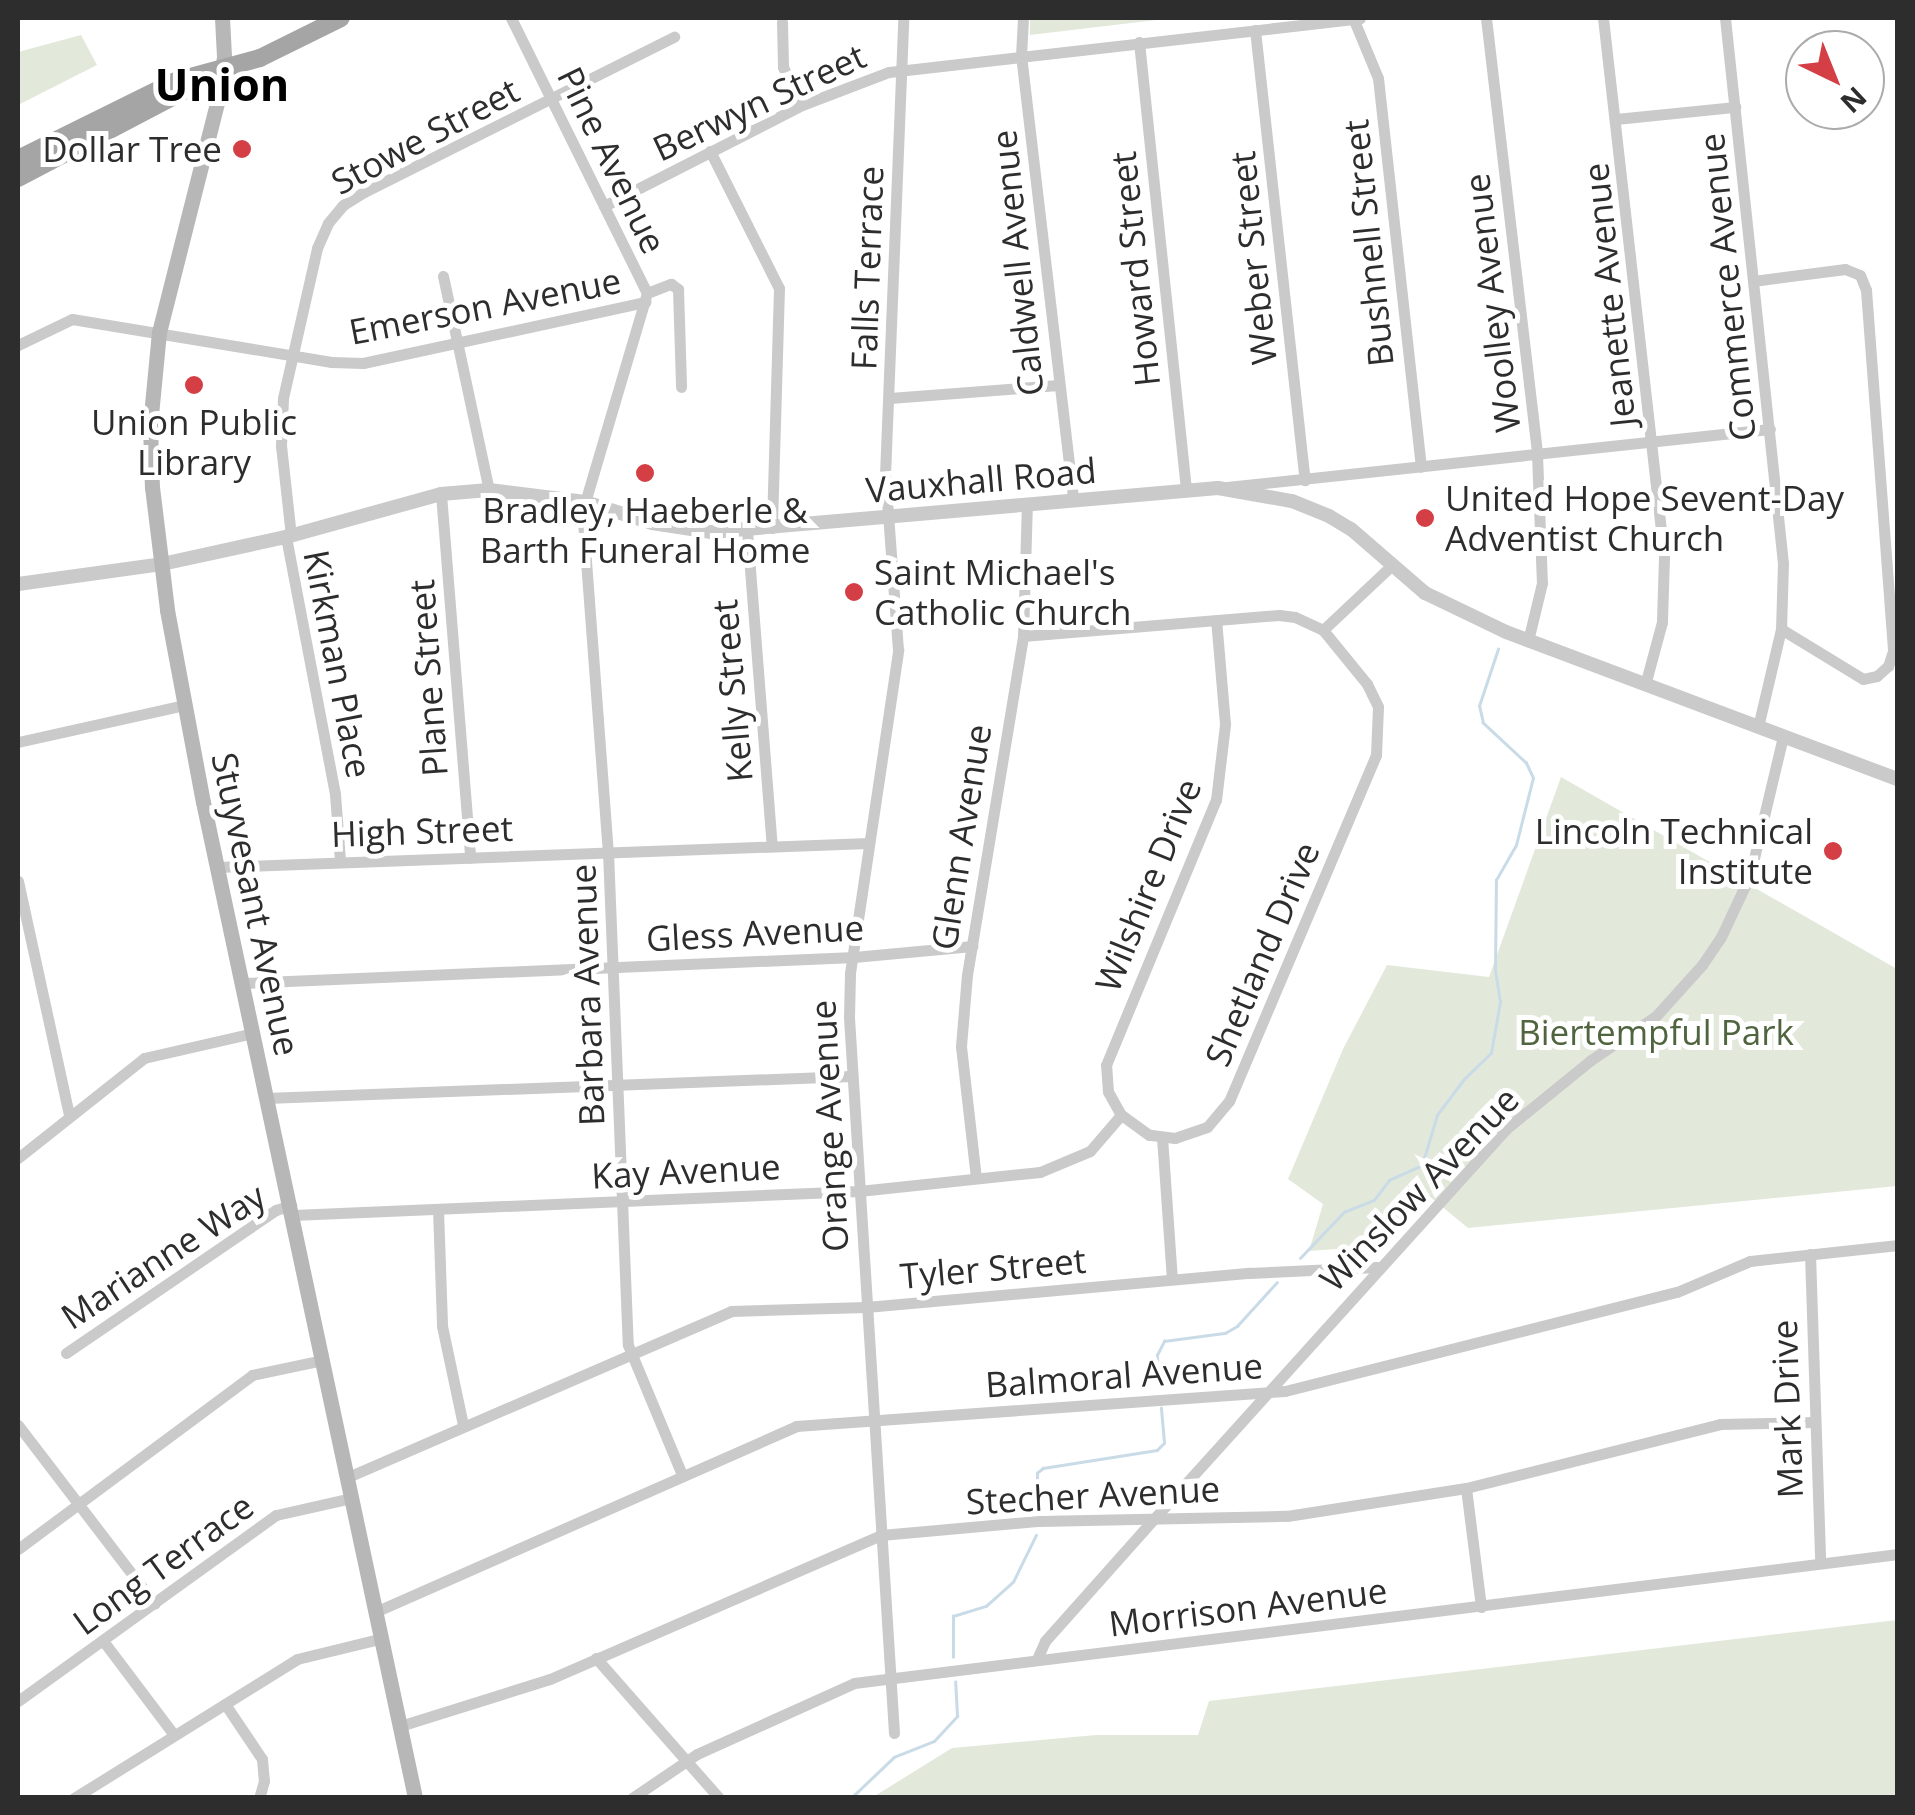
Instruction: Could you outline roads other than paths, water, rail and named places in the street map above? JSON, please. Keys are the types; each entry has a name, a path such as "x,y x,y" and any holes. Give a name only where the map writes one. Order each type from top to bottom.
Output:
{"main road":[{"name":"Stuyvesant Avenue","path":"222,18 222,70 158,332 150,425 162,564 217,867 414,1798"},
{"path":"18,158 176,81 268,54 340,18"},
{"path":"18,178 183,95 222,70"}],"street":[{"name":"Pine Avenue","path":"511,18 646,297 585,502"},
{"name":"Falls Terrace","path":"886,520 903,18"},
{"name":"Caldwell Avenue","path":"1023,18 1021,55 1073,501"},
{"name":"Bushnell Street","path":"1353,18 1378,78 1421,467"},
{"name":"Berwyn Street","path":"604,206 802,105 902,69 1255,30 1310,20 1360,18"},
{"name":"Woolley Avenue","path":"1486,18 1538,454 1542,582 1528,641"},
{"name":"Jeanette Avenue","path":"1604,18 1653,441 1665,586 1662,622 1645,685"},
{"name":"Commerce Avenue","path":"1725,18 1784,562 1781,629 1758,727"},
{"path":"782,22 782,68 802,105"},
{"name":"Weber Street","path":"1255,30 1306,480"},
{"name":"Stowe Street","path":"288,536 283,398 317,248 328,223 343,205 674,36"},
{"name":"Howard Street","path":"1139,42 1186,490"},
{"path":"1616,119 1735,107"},
{"path":"710,151 779,288 772,528"},
{"path":"1753,280 1845,270 1860,274 1866,290 1892,651 1888,666 1877,676 1864,679 1781,629"},
{"path":"443,276 489,490"},
{"path":"646,297 671,284 678,289 680,386"},
{"name":"Emerson Avenue","path":"18,346 72,319 291,356 363,363 458,344 646,297"},
{"path":"890,398 1058,385"},
{"path":"1218,488 1770,428"},
{"name":"Vauxhall Road","path":"18,584 162,564 288,536 441,494 489,490 585,502 670,526 747,531 1218,488 1292,501 1329,516 1425,593 1528,641 1898,779"},
{"name":"Plane Street","path":"441,494 470,858"},
{"name":"Barbara Avenue","path":"585,502 608,852 631,1355 682,1475"},
{"name":"Glenn Avenue","path":"976,1178 962,1046 972,946 1022,636 1028,506"},
{"name":"Orange Avenue","path":"886,520 898,650 868,844 849,1017 894,1733"},
{"name":"Kelly Street","path":"747,531 772,846"},
{"name":"Kirkman Place","path":"288,536 335,794 340,862"},
{"path":"1022,636 1279,615 1308,620 1323,630 1393,564"},
{"name":"Wilshire Drive","path":"1120,1116 1108,1092 1106,1060 1208,826 1222,774 1225,724 1216,620"},
{"name":"Shetland Drive","path":"1162,1138 1188,1136 1207,1127 1229,1101 1376,755 1381,722 1375,699 1323,630"},
{"path":"18,742 185,706"},
{"name":"Winslow Avenue","path":"1037,1659 1045,1642 1377,1267 1506,1129 1591,1060 1656,1016 1702,965 1737,906 1750,875 1783,736"},
{"name":"High Street","path":"217,867 868,844"},
{"path":"18,882 68,1115"},
{"name":"Gless Avenue","path":"241,983 854,957 972,946"},
{"path":"18,1158 144,1058 253,1033"},
{"path":"266,1098 852,1076"},
{"path":"1120,1116 1136,1129 1162,1138 1172,1279"},
{"name":"Kay Avenue","path":"292,1210 438,1209 859,1191 1040,1172 1070,1163 1099,1143 1120,1116"},
{"path":"438,1209 442,1326 463,1425"},
{"name":"Marianne Way","path":"66,1354 276,1210 292,1210"},
{"name":"Balmoral Avenue","path":"376,1612 796,1426 1269,1391 1657,1298 1750,1261 1898,1245"},
{"name":"Mark Drive","path":"1810,1254 1820,1563"},
{"name":"Tyler Street","path":"348,1477 731,1312 866,1307 1172,1279 1377,1267"},
{"path":"18,1549 252,1375 323,1360"},
{"name":"Stecher Avenue","path":"400,1726 550,1678 881,1535 1156,1517 1287,1516 1466,1488 1720,1424 1815,1422"},
{"path":"18,1425 155,1604"},
{"path":"1466,1488 1482,1607"},
{"name":"Long Terrace","path":"18,1701 276,1516 352,1498"},
{"name":"Morrison Avenue","path":"632,1798 688,1761 840,1688 890,1677 1898,1554"},
{"path":"74,1798 297,1659 380,1639"},
{"path":"104,1642 174,1735"},
{"path":"596,1658 719,1798"},
{"path":"224,1704 262,1758 264,1781 260,1798"}],"waterway":[{"path":"1300,1258 1344,1212 1374,1200 1389,1180 1422,1165 1437,1115 1464,1079 1491,1053 1500,1002 1495,971 1496,880 1516,845 1533,778 1526,763 1483,723 1479,706 1498,649"},
{"path":"1159,1386 1157,1355 1164,1341 1225,1333 1237,1326 1277,1282"},
{"path":"1037,1512 1037,1473 1043,1468 1157,1450 1164,1443 1161,1408"},
{"path":"953,1657 953,1616 986,1606 1013,1582 1036,1535"},
{"path":"851,1798 894,1757 934,1741 957,1716 955,1682"}],"place":[{"name":"Dollar Tree","path":"242,149"},
{"name":"Union Public Library","path":"194,385"},
{"name":"Bradley, Haeberle & Barth Funeral Home","path":"645,473"},
{"name":"United Hope Sevent-Day Adventist Church","path":"1425,518"},
{"name":"Saint Michael's Catholic Church","path":"854,592"},
{"name":"Lincoln Technical Institute","path":"1833,851"}],"district":[{"name":"Union","path":"222,84"}],"park label":[{"name":"Biertempful Park","path":"1656,1032"}]}
